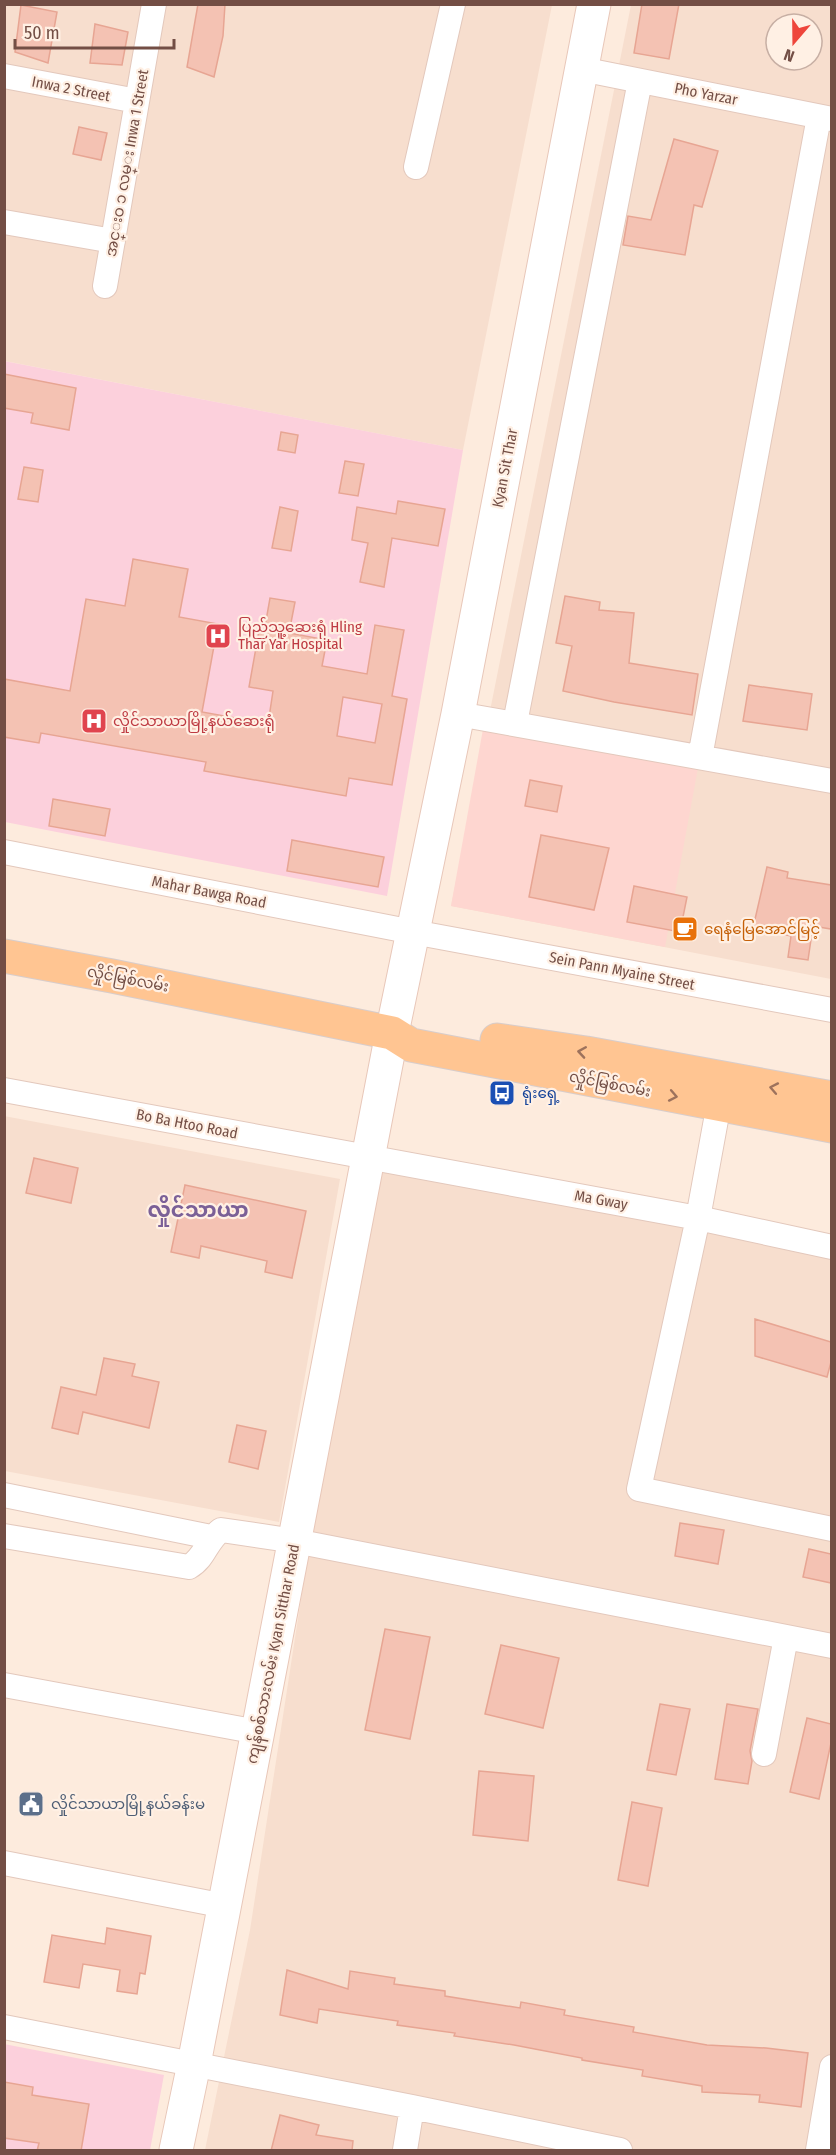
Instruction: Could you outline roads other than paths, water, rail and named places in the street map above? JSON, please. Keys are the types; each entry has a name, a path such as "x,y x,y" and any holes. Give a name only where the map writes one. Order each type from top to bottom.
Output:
{"main road":[{"name":"Kyan Sit Thar","path":"392,1033 458,714 594,4"},
{"name":"လှိုင်မြစ်လမ်း","path":"4,956 392,1033 411,1046 721,1092 831,1098"},
{"name":"ကျန်စစ်သားလမ်း Kyan Sitthar Road","path":"176,2151 392,1033"},
{"name":"လှိုင်မြစ်လမ်း","path":"721,1092 831,1125"}],"street":[{"name":"အင္းဝ ၁ လမ္း Inwa 1 Street","path":"105,286 154,4"},
{"path":"416,167 453,4"},
{"name":"Pho Yarzar","path":"581,69 825,118"},
{"name":"Inwa 2 Street","path":"4,76 137,101"},
{"path":"515,723 639,81"},
{"path":"700,757 825,118"},
{"path":"4,222 113,241"},
{"path":"458,714 831,780"},
{"name":"Mahar Bawga Road","path":"4,852 413,932"},
{"name":"Sein Pann Myaine Street","path":"413,932 831,1010"},
{"name":"Bo Ba Htoo Road","path":"4,1090 369,1158"},
{"path":"721,1092 698,1218 639,1489 831,1529"},
{"name":"Ma Gway","path":"369,1158 698,1218 831,1247"},
{"path":"4,1495 211,1537"},
{"path":"4,1536 189,1567 198,1562 211,1537 220,1530 295,1541 831,1646"},
{"path":"764,1754 786,1637"},
{"path":"4,1685 258,1732"},
{"path":"4,1863 225,1906"},
{"path":"4,2027 412,2107 620,2151"},
{"path":"818,2151 831,2067"},
{"path":"405,2151 412,2107"}],"place":[{"name":"ပြည်သူ့ဆေးရုံ Hling Thar Yar Hospital","path":"218,636"},
{"name":"လှိုင်သာယာမြို့နယ်ဆေးရုံ","path":"94,721"},
{"name":"ရေနံမြေအောင်မြင့်","path":"685,929"},
{"name":"ရုံးရှေ့","path":"502,1093"},
{"name":"လှိုင်သာယာမြို့နယ်ခန်းမ","path":"31,1804"}],"district":[{"name":"လှိုင်သာယာ","path":"198,1210"}]}
